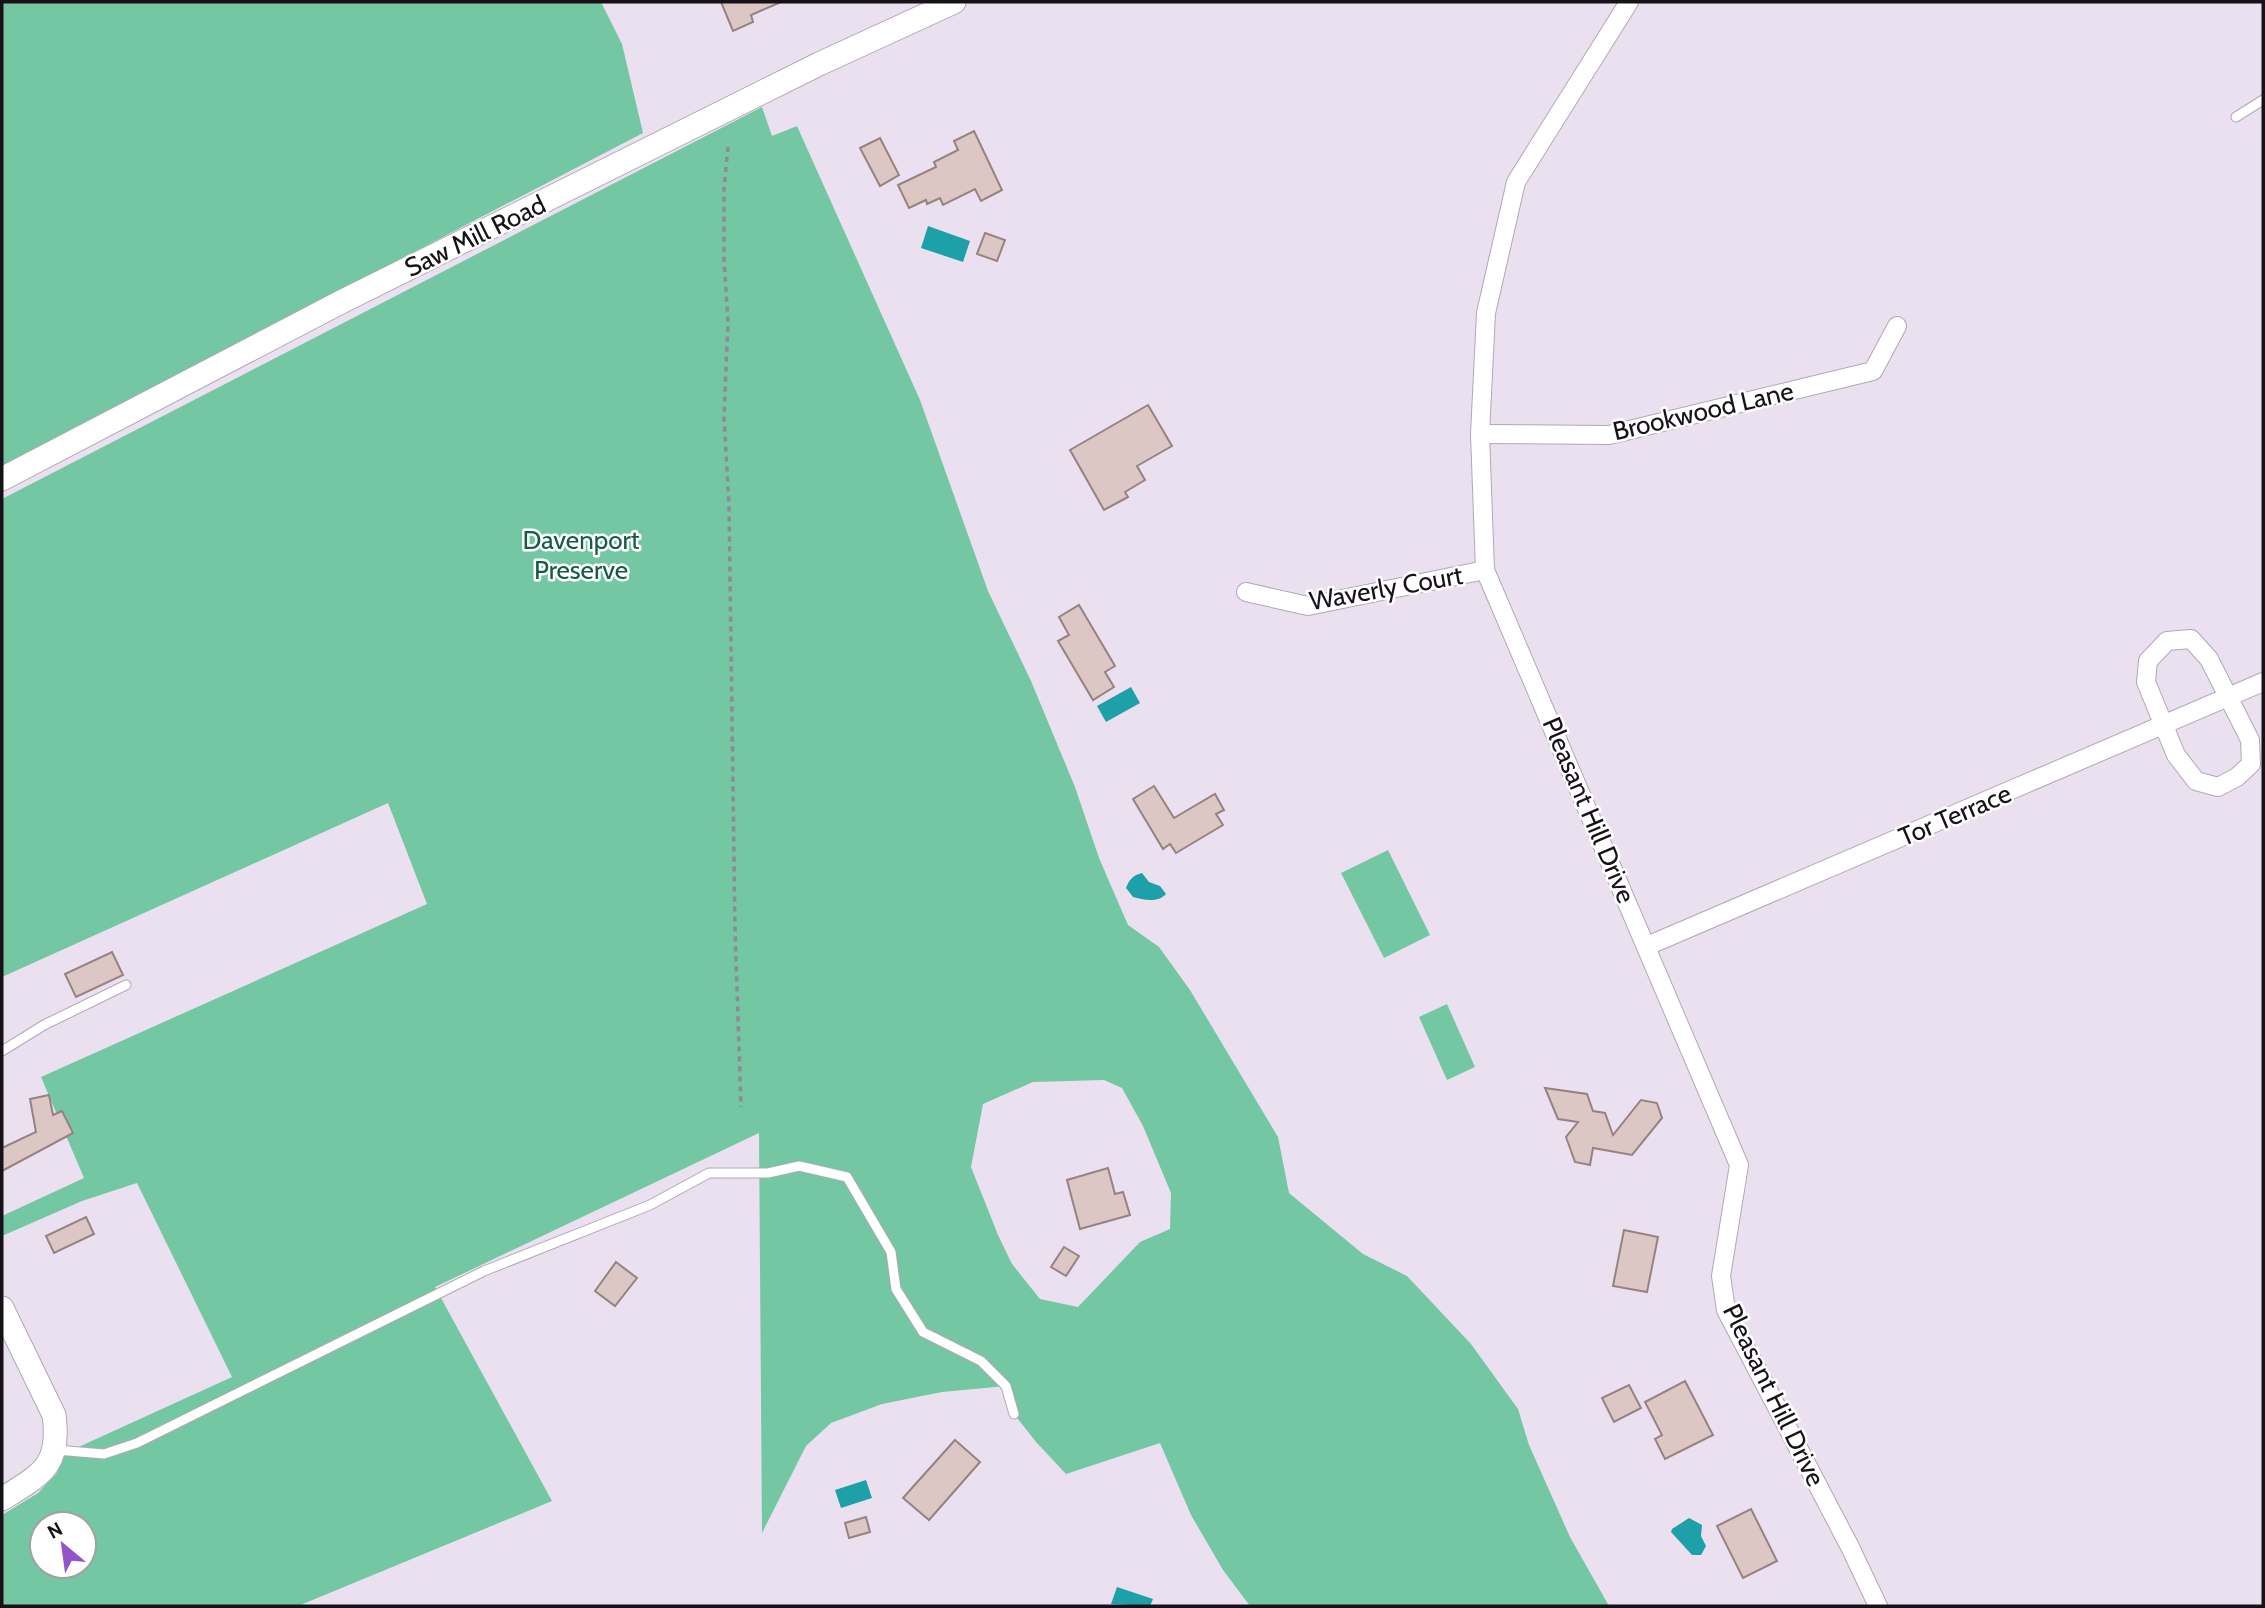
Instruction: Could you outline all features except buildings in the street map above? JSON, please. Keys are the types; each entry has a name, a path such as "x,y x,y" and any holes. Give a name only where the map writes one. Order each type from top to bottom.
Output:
{"street":[{"name":"Saw Mill Road","path":"2,479 354,296 818,64 954,2"},
{"name":"Pleasant Hill Drive","path":"1629,2 1516,182 1486,313 1480,434 1485,570 1740,1165 1721,1276 1726,1310 1878,1606"},
{"name":"Brookwood Lane","path":"1480,434 1609,435 1873,371 1897,326"},
{"name":"Waverly Court","path":"1246,592 1308,606 1485,570"},
{"path":"2191,639 2209,659 2229,698 2250,740 2251,764 2237,778 2218,787 2196,781 2176,755 2146,682 2148,661 2167,641 2191,639"},
{"name":"Tor Terrace","path":"1647,946 2263,682"},
{"path":"2,1308 54,1415 55,1450 49,1463 35,1477 2,1499"}],"lane":[{"path":"2236,117 2263,100"},
{"path":"2,1051 44,1025 126,985"},
{"path":"55,1450 104,1454 137,1443 484,1271 650,1205 688,1182 709,1173 768,1173 799,1166 847,1177 891,1252 896,1289 923,1332 981,1361 1006,1386 1014,1414"}],"path":[{"path":"728,147 724,188 724,260 728,322 724,417 729,505 735,929 741,1107"}],"green space":[{"path":"2,2 601,2 622,44 643,133 2,466"},
{"name":"Davenport Preserve","path":"762,107 772,136 797,126 920,400 988,591 1031,681 1075,787 1099,858 1128,925 1159,947 1190,990 1278,1137 1289,1193 1363,1254 1407,1276 1471,1344 1518,1409 1529,1445 1570,1537 1609,1606 1250,1606 1223,1570 1191,1515 1160,1443 1066,1474 1014,1414 1006,1386 942,1392 882,1404 831,1423 806,1446 762,1533 759,1133 435,1287 552,1501 298,1606 2,1606 2,1515 38,1493 57,1473 61,1455 232,1377 137,1183 82,1201 2,1236 2,1216 84,1178 41,1077 427,904 388,803 2,977 2,499","holes":["1104,1080 1122,1088 1143,1126 1171,1193 1170,1229 1140,1242 1078,1307 1040,1299 1012,1264 971,1167 983,1104 1033,1082"]},
{"path":"1388,850 1430,935 1384,958 1341,873"},
{"path":"1447,1004 1475,1067 1447,1080 1419,1017"}],"water":[{"path":"928,226 970,241 963,262 921,248"},
{"path":"1131,687 1140,703 1106,722 1097,706"},
{"path":"1142,873 1149,882 1160,886 1166,894 1163,897 1146,900 1133,897 1126,888 1132,878"},
{"path":"866,1480 872,1498 841,1508 835,1490"},
{"path":"1689,1518 1702,1525 1701,1536 1706,1546 1701,1555 1692,1555 1671,1532"},
{"path":"1117,1587 1153,1599 1150,1606 1111,1604"}]}
